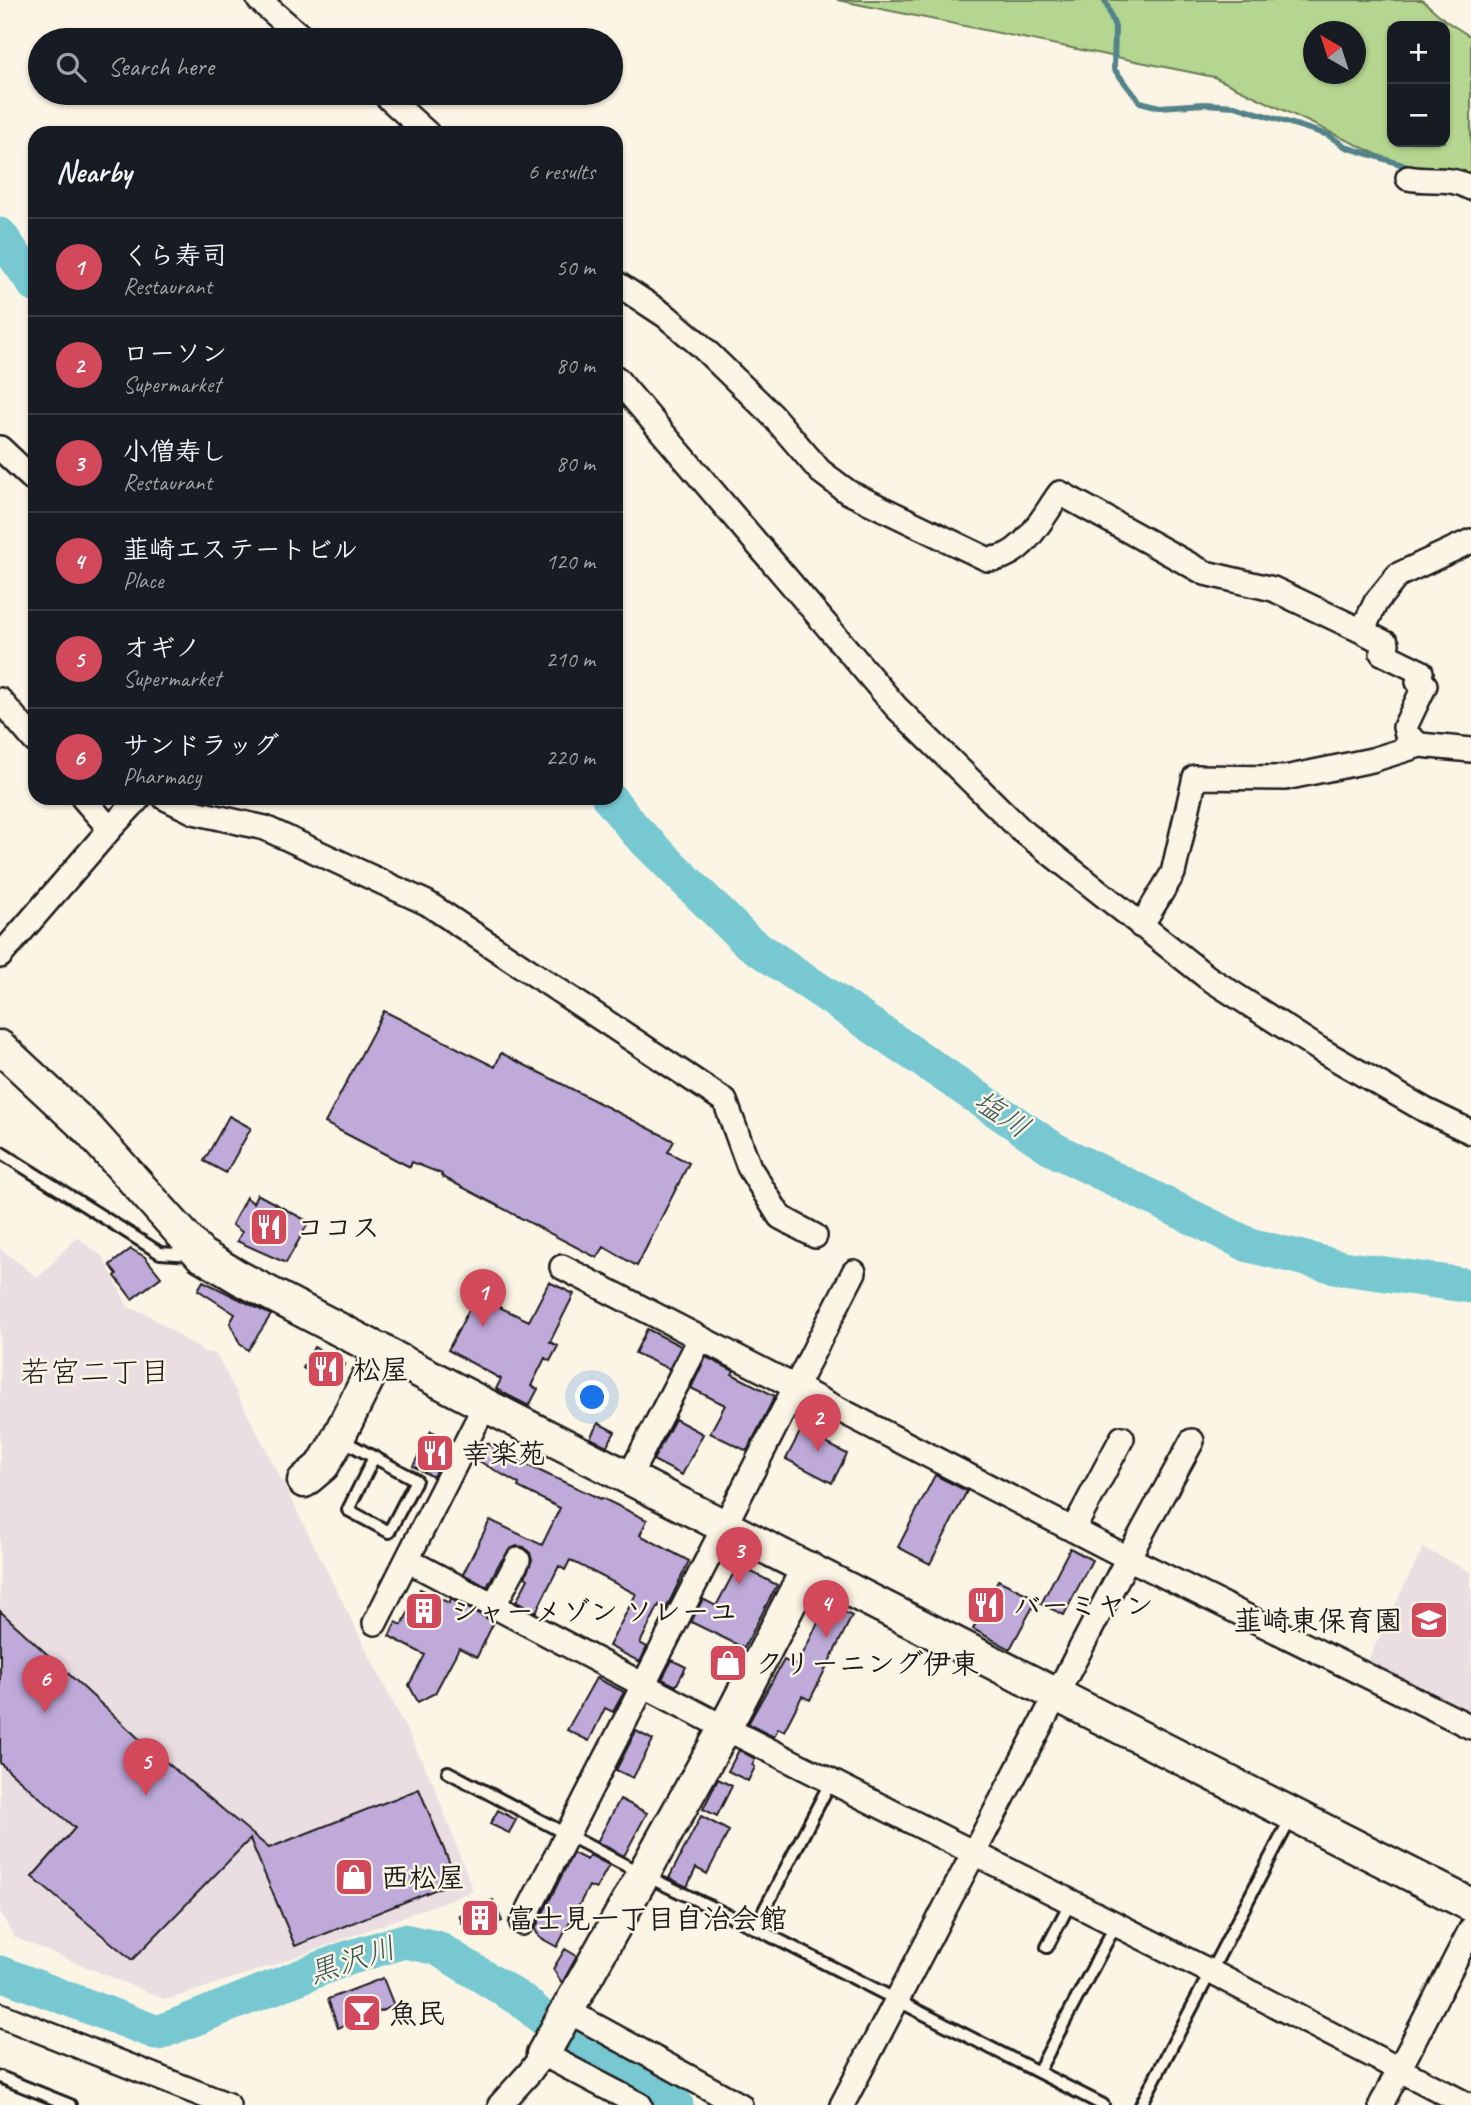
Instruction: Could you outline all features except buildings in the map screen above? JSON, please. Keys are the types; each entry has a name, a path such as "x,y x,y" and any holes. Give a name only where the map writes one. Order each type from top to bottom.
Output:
{"street":[{"path":"259,0 291,28"},
{"path":"380,105 402,126"},
{"path":"396,105 419,126"},
{"path":"1408,178 1421,181 1456,180 1471,188"},
{"path":"623,288 666,316 699,345 772,415 832,482 987,559 997,560 1010,555 1021,546 1060,493 1205,573 1273,589 1387,644 1382,653 1421,672 1418,682 1425,685 1405,727 1408,735 1420,745"},
{"path":"623,386 896,707 1020,829 1207,977 1319,1049 1425,1110 1471,1132"},
{"path":"0,448 28,474"},
{"path":"1362,631 1376,602 1398,575 1471,541"},
{"path":"0,700 28,733"},
{"path":"1141,926 1173,873 1195,777 1285,778 1372,760 1420,745 1471,750"},
{"path":"89,805 110,829"},
{"path":"0,956 132,805"},
{"path":"180,805 194,812 265,828 427,903 725,1101 749,1167 780,1217 815,1236"},
{"path":"0,1047 88,1129 201,1255 240,1278 1471,1905"},
{"path":"562,1267 1128,1558 1471,1727"},
{"path":"522,1923 854,1272"},
{"path":"629,1477 700,1339"},
{"path":"304,1481 323,1465 382,1350"},
{"path":"375,1623 485,1405"},
{"path":"1073,1530 1122,1438"},
{"path":"842,2105 1192,1441"},
{"path":"407,1560 726,1728 1211,1972 1468,2105"},
{"path":"494,1605 518,1560"},
{"path":"500,2105 530,2073 568,2011 726,1728 808,1568"},
{"path":"1381,2105 1471,1929"},
{"path":"568,2011 740,2105"},
{"path":"0,2015 228,2105"},
{"path":"543,2054 640,2105"}],"lane":[{"path":"0,1152 160,1253 201,1255"},
{"path":"338,1438 374,1457 416,1480 389,1532 348,1510 374,1457"},
{"path":"448,1772 644,1875 755,1928 1103,2105"},
{"path":"755,1928 831,1780"},
{"path":"1141,2105 1293,1814"},
{"path":"1047,1948 1071,1901"},
{"path":"1038,2072 1116,1924"},
{"path":"0,2077 70,2105"}],"shaded area":[{"path":"77,1237 103,1257 128,1307 147,1314 204,1352 216,1354 434,1785 473,1891 274,1965 166,2000 14,1937 0,1912 0,1248 38,1278"},
{"name":"韮崎東保育園","path":"1423,1548 1471,1572 1471,1718 1364,1668"}],"green space":[{"path":"837,0 1422,0 1446,21 1387,21 1387,147 1450,147 1450,24 1471,37 1471,199 1214,77"}],"waterway":[{"path":"1105,0 1115,27 1114,69 1140,102 1160,107 1204,104 1235,106 1328,135 1346,147 1416,169"},
{"name":"塩川","path":"0,235 28,275"},
{"name":"塩川","path":"615,805 637,832 747,941 1055,1150 1249,1245 1343,1268 1471,1286"},
{"name":"黒沢川","path":"0,1973 158,2033 345,1959 404,1941 437,1948 524,2002 579,2049 676,2105"}],"place":[{"name":"ココス","path":"269,1227"},
{"name":"くら寿司","path":"483,1327"},
{"name":"松屋","path":"326,1369"},
{"name":"ローソン","path":"818,1452"},
{"name":"幸楽苑","path":"435,1453"},
{"name":"小僧寿し","path":"739,1585"},
{"name":"バーミヤン","path":"986,1605"},
{"name":"シャーメゾン ソレーユ","path":"424,1611"},
{"name":"韮崎東保育園","path":"1429,1620"},
{"name":"韮崎エステートビル","path":"826,1638"},
{"name":"クリーニング伊東","path":"728,1663"},
{"name":"サンドラッグ","path":"45,1713"},
{"name":"オギノ","path":"146,1796"},
{"name":"西松屋","path":"354,1877"},
{"name":"富士見一丁目自治会館","path":"480,1918"},
{"name":"魚民","path":"362,2013"}],"district":[{"name":"若宮二丁目","path":"95,1372"}]}
